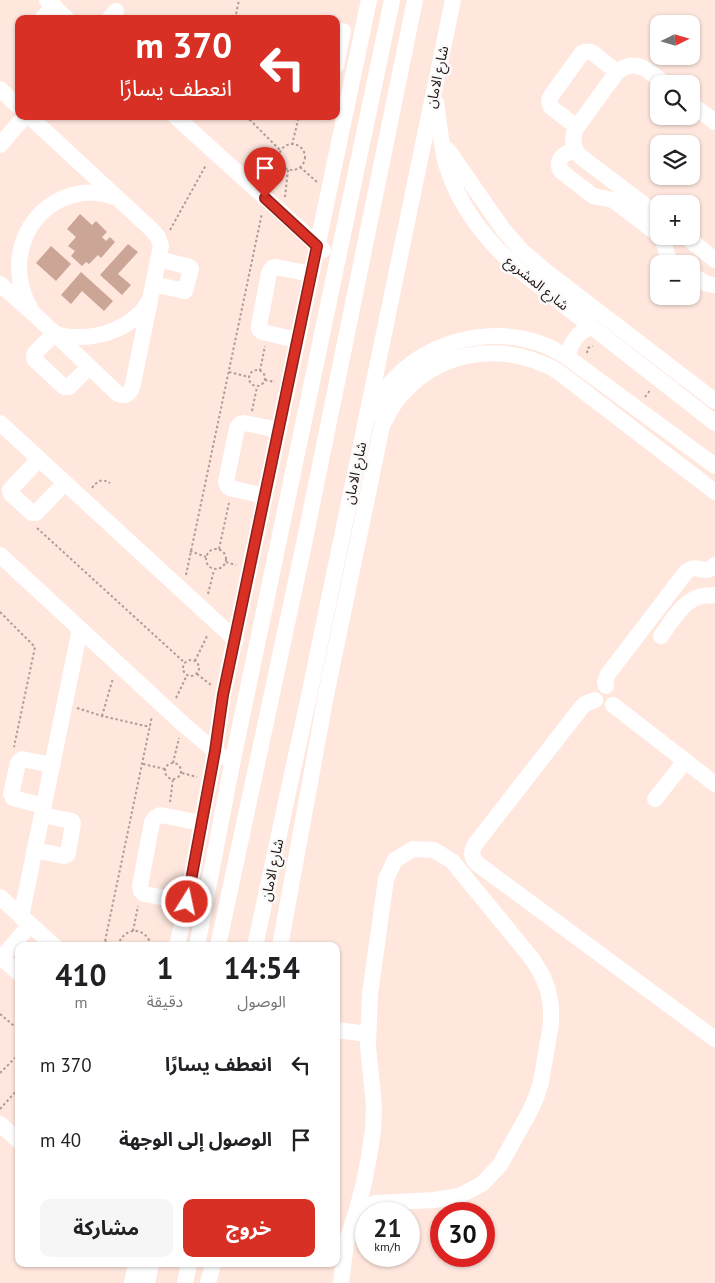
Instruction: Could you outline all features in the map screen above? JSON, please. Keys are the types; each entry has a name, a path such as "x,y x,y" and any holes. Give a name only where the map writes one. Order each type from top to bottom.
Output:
{"street":[{"path":"340,117 362,35 369,0"},
{"path":"198,942 232,764 392,0"},
{"path":"219,942 304,544 415,0"},
{"name":"شارع الامان","path":"256,942 454,0"},
{"path":"44,15 50,3 63,15"},
{"path":"340,31 362,35"},
{"path":"577,127 552,108 550,104 549,100 561,81 582,53 586,51 593,53 617,72"},
{"path":"650,209 576,152 572,139 577,127 617,72 630,65 637,65 644,67 654,75"},
{"path":"0,89 15,103"},
{"name":"شارع المشروع","path":"435,90 441,139 447,164 456,189 482,233 519,270 715,423"},
{"path":"700,111 715,122"},
{"path":"0,145 22,120"},
{"path":"4,294 33,314 118,394 124,395 130,392 160,253 158,237 33,120"},
{"path":"178,120 317,246 338,262"},
{"path":"178,942 215,751 223,695 328,192 339,120"},
{"path":"441,139 502,228 521,250 662,361 713,397"},
{"path":"576,152 569,151 566,153 558,164 558,168 593,196 613,200 650,228"},
{"path":"356,172 378,178"},
{"path":"33,314 24,298 19,282 18,264 21,247 28,231 38,216 51,205 67,197 84,193 101,193 117,198"},
{"path":"696,245 715,260"},
{"path":"152,292 185,291 191,269 160,253"},
{"path":"297,340 262,332 259,329 269,272 272,268 276,267 311,274"},
{"path":"700,280 711,285 715,284"},
{"path":"54,334 72,337 91,337 109,333 125,325 140,314 152,292"},
{"path":"567,357 570,346 576,337 584,329 591,327"},
{"path":"54,334 35,353 36,360 66,388 89,367"},
{"path":"365,426 388,386 421,357 452,343 471,338 506,336 538,342 553,348 715,466"},
{"path":"281,942 326,695 382,426 396,401 415,380 439,365 466,355 494,352 523,356 550,367 714,487"},
{"path":"655,377 662,361"},
{"path":"0,423 236,640"},
{"path":"265,496 233,489 227,485 226,482 237,428 240,424 244,423 279,430"},
{"path":"39,459 10,490 18,501 36,514 65,483"},
{"path":"280,539 304,544"},
{"path":"0,555 183,724 232,764"},
{"path":"606,686 605,682 608,674 686,572 694,568 710,570 715,565"},
{"path":"662,636 691,600 715,594"},
{"path":"15,969 5,960 4,955 26,921 34,850 80,629"},
{"path":"606,686 615,691 617,696 614,705 610,708 600,707 595,700 597,690 606,686"},
{"path":"595,700 581,708 476,843 472,849 474,861 715,1039"},
{"path":"614,705 715,784"},
{"path":"34,850 67,855 73,823 11,796 18,762 22,759 52,766"},
{"path":"655,799 685,761"},
{"path":"187,902 144,894 140,886 152,822 156,817 161,815 201,823"},
{"path":"359,1202 373,1131 374,1105 368,1047 370,994 386,880 395,860 413,849 434,850 452,861 533,960 542,975 548,990 551,1024 540,1082 536,1098 529,1113 500,1166 482,1184 459,1196 434,1200 387,1202 369,1192 364,1183"},
{"path":"0,897 50,942"},
{"path":"340,1030 368,1034"},
{"path":"0,1124 15,1137"},
{"path":"341,1283 346,1243 355,1216"},
{"path":"132,1283 135,1267"},
{"path":"147,1283 150,1267"},
{"path":"185,1283 188,1267"},
{"path":"208,1283 212,1267"}],"path":[{"path":"236,15 239,0"},
{"path":"250,120 280,151"},
{"path":"292,145 297,120"},
{"path":"292,145 296,145 303,151 304,160 296,170 288,170 279,160 280,151 292,145"},
{"path":"160,253 213,152"},
{"path":"300,167 328,192"},
{"path":"283,215 288,170"},
{"path":"183,591 265,198"},
{"path":"260,371 266,346 262,332"},
{"path":"588,356 588,348 591,346 596,347"},
{"path":"248,377 253,371 260,371 265,376 261,386 257,387"},
{"path":"228,372 248,377"},
{"path":"248,377 250,384 257,387"},
{"path":"637,408 655,377"},
{"path":"244,423 250,418 257,387"},
{"path":"83,500 96,482 103,480 110,483"},
{"path":"219,549 233,489"},
{"path":"34,514 32,520 34,525 185,663"},
{"path":"219,549 225,554 226,562 222,568 214,570 207,565 206,557 211,550 219,549"},
{"path":"190,551 206,557"},
{"path":"195,661 210,616 214,570"},
{"path":"0,612 35,647 12,754 18,762"},
{"path":"188,660 195,661 199,667 197,674 187,675 183,669 185,663 188,660"},
{"path":"102,716 117,662"},
{"path":"169,711 187,675"},
{"path":"105,942 156,699"},
{"path":"64,704 102,716 150,727"},
{"path":"165,769 173,763 183,724"},
{"path":"165,769 167,776 177,779 181,773 180,766 173,763"},
{"path":"142,764 165,769"},
{"path":"167,816 173,779"},
{"path":"133,931 141,891"},
{"path":"120,942 123,935 133,931 144,934 149,938 150,942"},
{"path":"0,1014 15,1027"},
{"path":"0,1072 15,1058"},
{"path":"0,1108 15,1092"}],"building":[{"path":"80,214 92,225 96,221 107,232 102,237 106,241 110,237 115,242 101,258 98,255 89,264 86,262 82,266 71,256 75,251 68,246 76,237 67,229"},
{"path":"128,244 138,252 118,274 131,285 122,295 100,275"},
{"path":"51,246 71,264 56,281 36,263"},
{"path":"81,272 113,301 104,311 82,291 71,304 61,295"}],"route":[{"path":"187,902 215,751 223,695 317,246 265,198"}]}
